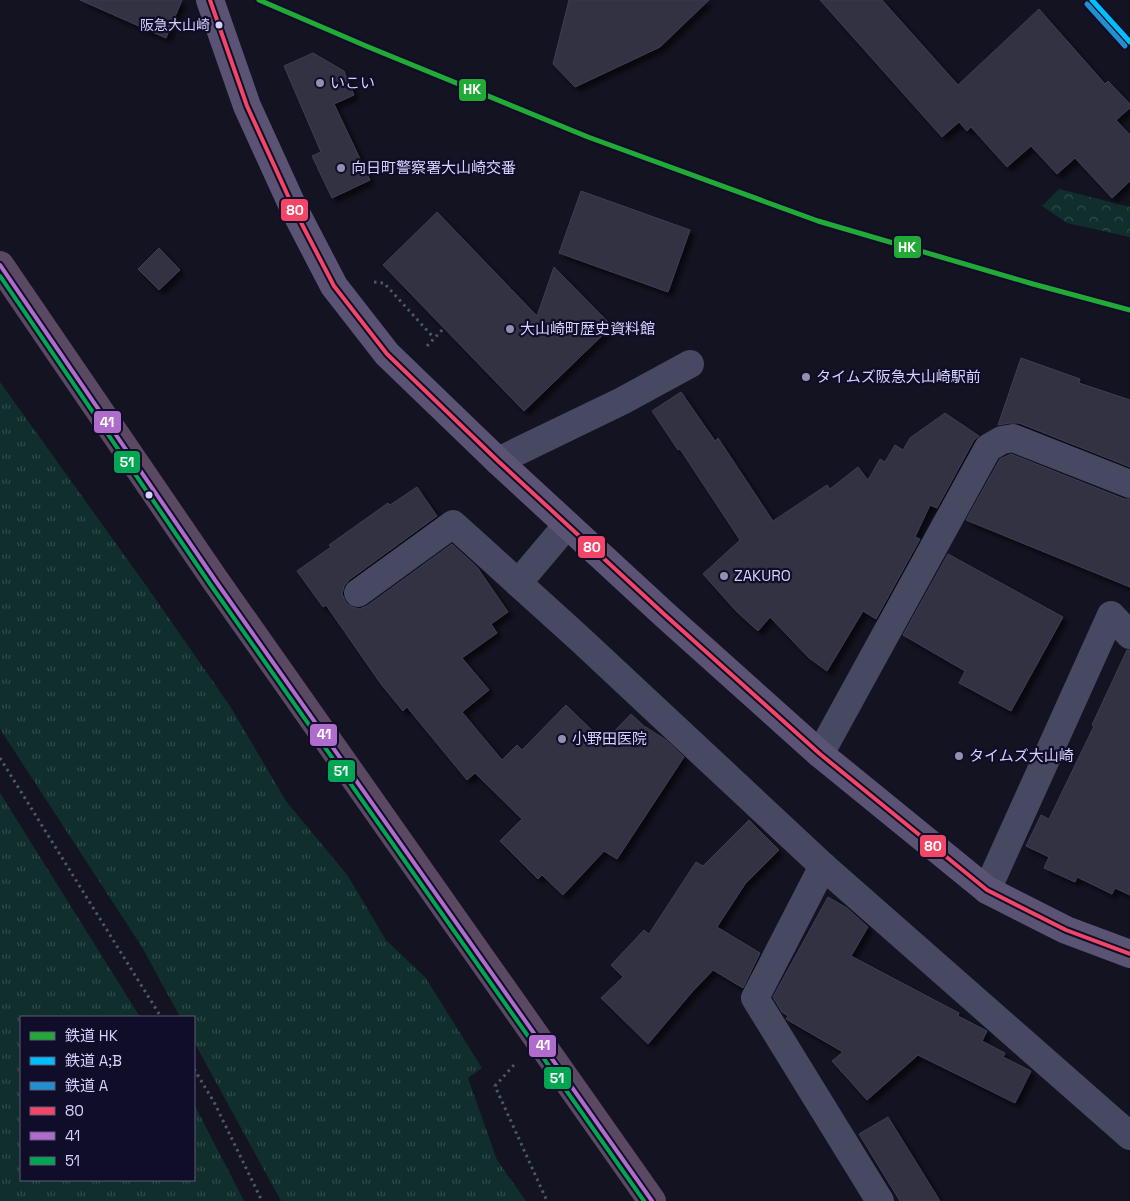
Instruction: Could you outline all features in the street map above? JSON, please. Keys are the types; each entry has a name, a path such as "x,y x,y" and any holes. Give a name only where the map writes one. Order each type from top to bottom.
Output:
{"highway":[{"path":"0,265 215,580 652,1201"}],"main road":[{"path":"210,0 247,106 294,209 334,286 387,354 498,462 820,754 987,890 1066,930 1130,954"}],"street":[{"path":"498,462 622,401 690,364"},
{"path":"820,754 988,448 1002,440 1013,438 1130,484"},
{"path":"358,593 453,524 824,866 1130,1136"},
{"path":"518,583 567,525"},
{"path":"987,890 1111,616 1130,635"},
{"path":"824,866 755,998 880,1201"}],"path":[{"path":"370,281 384,283 434,338"},
{"path":"426,347 444,328"},
{"path":"0,758 160,1016"},
{"path":"539,1040 495,1086 547,1201"},
{"path":"195,1071 214,1102 262,1201"}],"green space":[{"path":"1059,189 1130,207 1130,237 1067,223 1042,206"},
{"path":"0,382 230,706 286,801 348,876 386,940 425,977 482,1068 468,1078 497,1160 526,1201 281,1201 195,1044 195,1016 179,1016 142,947 0,729"},
{"path":"0,793 139,1016 20,1016 20,1181 195,1181 195,1106 244,1201 0,1201"}],"building":[{"path":"80,0 182,0 166,38"},
{"path":"569,0 709,0 660,47 575,87 553,64"},
{"path":"820,0 882,0 958,85 1039,9 1105,84 1108,81 1130,104 1130,108 1116,120 1130,135 1130,181 1112,198 1075,158 1057,174 1031,146 1007,167 971,127 967,131 959,122 942,137"},
{"path":"313,53 344,71 354,95 334,104 370,180 332,198 312,156 321,152 284,66"},
{"path":"581,191 690,230 668,292 559,253"},
{"path":"437,212 537,316 554,267 612,326 524,411 383,265"},
{"path":"159,248 180,270 159,290 138,269"},
{"path":"1021,358 1080,379 1079,383 1130,400 1130,467 1019,423 998,425"},
{"path":"681,392 715,441 718,438 773,521 827,485 830,489 858,467 868,480 880,459 885,462 895,445 903,450 910,438 945,413 979,436 974,440 937,508 930,505 915,537 920,539 876,619 863,611 827,671 809,658 770,617 758,631 737,612 703,574 740,540 680,449 678,450 652,411"},
{"path":"1011,454 1124,499 1130,499 1130,587 966,520 1000,459"},
{"path":"417,487 437,516 349,580 344,586 342,594 346,603 359,609 367,606 452,544 477,567 508,612 491,624 497,633 462,658 489,690 462,712 502,760 517,745 522,750 566,705 604,742 631,714 644,726 666,740 684,757 617,859 604,851 563,895 542,875 538,879 500,841 522,819 475,773 467,780 407,707 403,711 381,684 326,605 323,607 297,571 331,547 329,545 388,503 390,505"},
{"path":"948,554 1063,617 1011,711 959,683 965,671 903,635"},
{"path":"1127,650 1130,650 1130,895 1115,888 1112,894 1077,877 1075,882 1044,868 1049,857 1026,846 1041,815 1049,819 1094,726 1092,725"},
{"path":"749,820 779,850 745,884 717,927 760,953 743,988 713,970 648,1044 601,998 623,977 611,965 644,930 649,934 696,862 703,866"},
{"path":"828,897 847,908 868,927 851,956 959,1013 958,1016 987,1031 982,1041 1005,1053 1003,1057 1031,1071 1015,1103 918,1055 867,1100 832,1061 843,1052 786,1019 788,1016 782,1012 773,997"},
{"path":"888,1117 940,1201 900,1201 859,1134"}],"rail line":[{"name":"HK","path":"259,0 588,137 818,221 1033,284 1130,310"},
{"name":"A;B","path":"1092,0 1130,42"},
{"name":"A","path":"1087,4 1125,46"}],"transit line":[{"name":"80","path":"210,0 247,106 294,209 334,286 387,354 498,461 665,615 820,754 987,890 1066,930 1130,954"},
{"name":"41","path":"0,265 215,580 652,1201"},
{"name":"51","path":"0,276 210,584 644,1201"}],"place":[{"name":"阪急大山崎","path":"219,25"},
{"name":"いこい","path":"320,83"},
{"name":"向日町警察署大山崎交番","path":"341,168"},
{"name":"大山崎町歴史資料館","path":"510,329"},
{"name":"タイムズ阪急大山崎駅前","path":"806,377"},
{"name":"ZAKURO","path":"724,576"},
{"name":"小野田医院","path":"562,739"},
{"name":"タイムズ大山崎","path":"959,756"}]}
